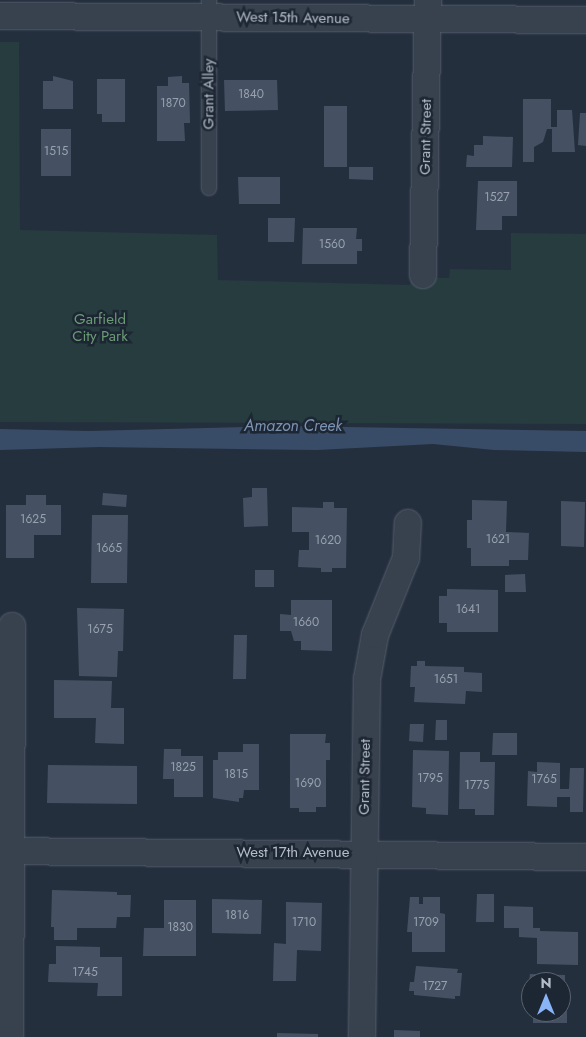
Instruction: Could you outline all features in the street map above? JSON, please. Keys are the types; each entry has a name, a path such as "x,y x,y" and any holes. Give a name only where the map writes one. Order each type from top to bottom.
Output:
{"street":[{"name":"West 15th Avenue","path":"0,16 209,9 428,10 586,20"},
{"name":"Grant Street","path":"424,274 428,10"},
{"name":"Grant Street","path":"362,1037 368,665 375,635 406,558 408,523"},
{"path":"10,1037 6,851 12,626"},
{"name":"West 17th Avenue","path":"6,851 364,853 586,858"}],"lane":[{"name":"Grant Alley","path":"209,9 209,188"}],"green space":[{"name":"Garfield City Park","path":"0,42 19,42 20,230 217,235 218,280 410,285 411,277 449,278 450,269 511,270 511,233 586,234 586,424 0,422"}],"water":[{"path":"285,426 586,431 586,452 494,450 433,444 317,450 99,447 0,450 0,429 89,431"}],"building":[{"path":"53,76 73,81 73,109 43,109 43,81 53,81"},
{"path":"182,76 182,83 189,83 190,123 184,123 185,141 157,141 157,86 168,86 168,77"},
{"path":"97,79 125,79 125,122 102,122 102,114 97,114"},
{"path":"224,80 277,80 278,110 225,111"},
{"path":"523,99 551,99 551,127 557,127 557,110 572,110 575,152 552,152 552,129 547,129 543,142 534,147 534,162 523,162"},
{"path":"324,106 347,106 347,167 324,167"},
{"path":"580,113 586,113 586,146 578,145"},
{"path":"41,129 71,129 71,176 41,176"},
{"path":"483,136 513,137 512,167 466,167 467,155 474,156 474,145 483,145"},
{"path":"349,167 373,167 373,180 349,179"},
{"path":"238,177 280,177 280,204 239,204"},
{"path":"478,181 517,181 517,216 502,216 502,230 476,230"},
{"path":"268,218 295,218 294,242 268,242"},
{"path":"303,228 357,228 356,239 362,239 362,251 357,251 357,264 302,264"},
{"path":"252,488 267,488 268,526 244,527 243,498 252,497"},
{"path":"103,493 127,495 126,507 102,505"},
{"path":"26,495 46,495 46,505 61,505 61,535 34,535 34,558 6,558 6,505 26,505"},
{"path":"472,500 507,501 506,532 529,533 528,560 509,560 509,566 471,566 471,548 467,548 467,520 472,520"},
{"path":"561,501 585,502 584,547 561,546"},
{"path":"323,502 334,502 334,508 347,508 346,568 332,568 332,572 321,572 321,568 298,567 299,550 309,550 309,532 292,532 292,507 323,508"},
{"path":"92,515 128,515 127,583 91,583"},
{"path":"255,570 274,570 274,587 255,587"},
{"path":"525,574 526,592 505,592 505,575"},
{"path":"447,589 498,590 498,632 447,632 447,623 439,623 439,596 447,596"},
{"path":"291,600 332,600 332,651 301,650 301,641 294,641 291,631 280,631 280,614 291,615"},
{"path":"77,608 124,609 123,651 118,651 117,677 79,676"},
{"path":"234,635 247,635 246,679 233,679"},
{"path":"417,661 425,661 425,666 464,667 464,672 482,673 482,692 466,691 465,704 414,702 415,687 410,687 411,666 417,666"},
{"path":"54,680 112,681 111,708 124,708 124,744 95,743 96,718 54,718"},
{"path":"436,720 447,720 447,740 435,740"},
{"path":"410,724 424,724 423,742 409,741"},
{"path":"493,733 517,733 517,755 492,755"},
{"path":"290,734 326,734 325,743 330,743 330,760 326,760 326,807 316,807 316,812 299,812 299,808 290,808"},
{"path":"243,744 259,744 259,790 244,790 243,798 239,798 239,802 213,798 213,760 218,760 218,752 243,752"},
{"path":"164,749 181,749 181,756 203,756 203,797 174,797 174,779 163,779"},
{"path":"413,750 449,751 448,815 426,814 426,808 412,807"},
{"path":"460,752 480,752 480,762 495,762 494,815 475,815 475,809 459,809"},
{"path":"537,762 560,763 560,789 569,789 570,768 584,768 583,812 570,812 570,797 557,797 557,807 527,806 528,771 537,772"},
{"path":"48,765 137,766 137,804 47,803"},
{"path":"52,890 117,892 117,895 131,895 130,917 117,917 116,928 77,928 77,940 54,940 54,927 51,927"},
{"path":"477,894 494,894 494,922 476,922"},
{"path":"410,897 419,897 419,904 423,904 423,897 440,897 440,913 445,914 445,952 412,952 412,932 407,932"},
{"path":"212,899 262,900 261,934 212,933"},
{"path":"164,900 196,900 196,956 143,956 144,928 164,928"},
{"path":"286,902 322,903 321,951 297,950 296,981 273,981 274,943 286,944"},
{"path":"504,906 533,907 533,928 540,928 540,931 578,932 578,965 537,964 537,938 519,937 519,928 504,928"},
{"path":"56,946 100,947 100,957 122,957 122,996 97,996 98,983 48,982 49,964 56,964"},
{"path":"416,966 458,969 457,973 462,973 460,996 455,996 455,999 414,995 414,991 409,991 410,982 414,982"},
{"path":"533,1022 567,1022 567,1023"},
{"path":"394,1030 420,1031 420,1037 394,1037"},
{"path":"277,1033 318,1034 318,1037 277,1037"}],"water label":[{"name":"Amazon Creek","path":"293,426"}]}
